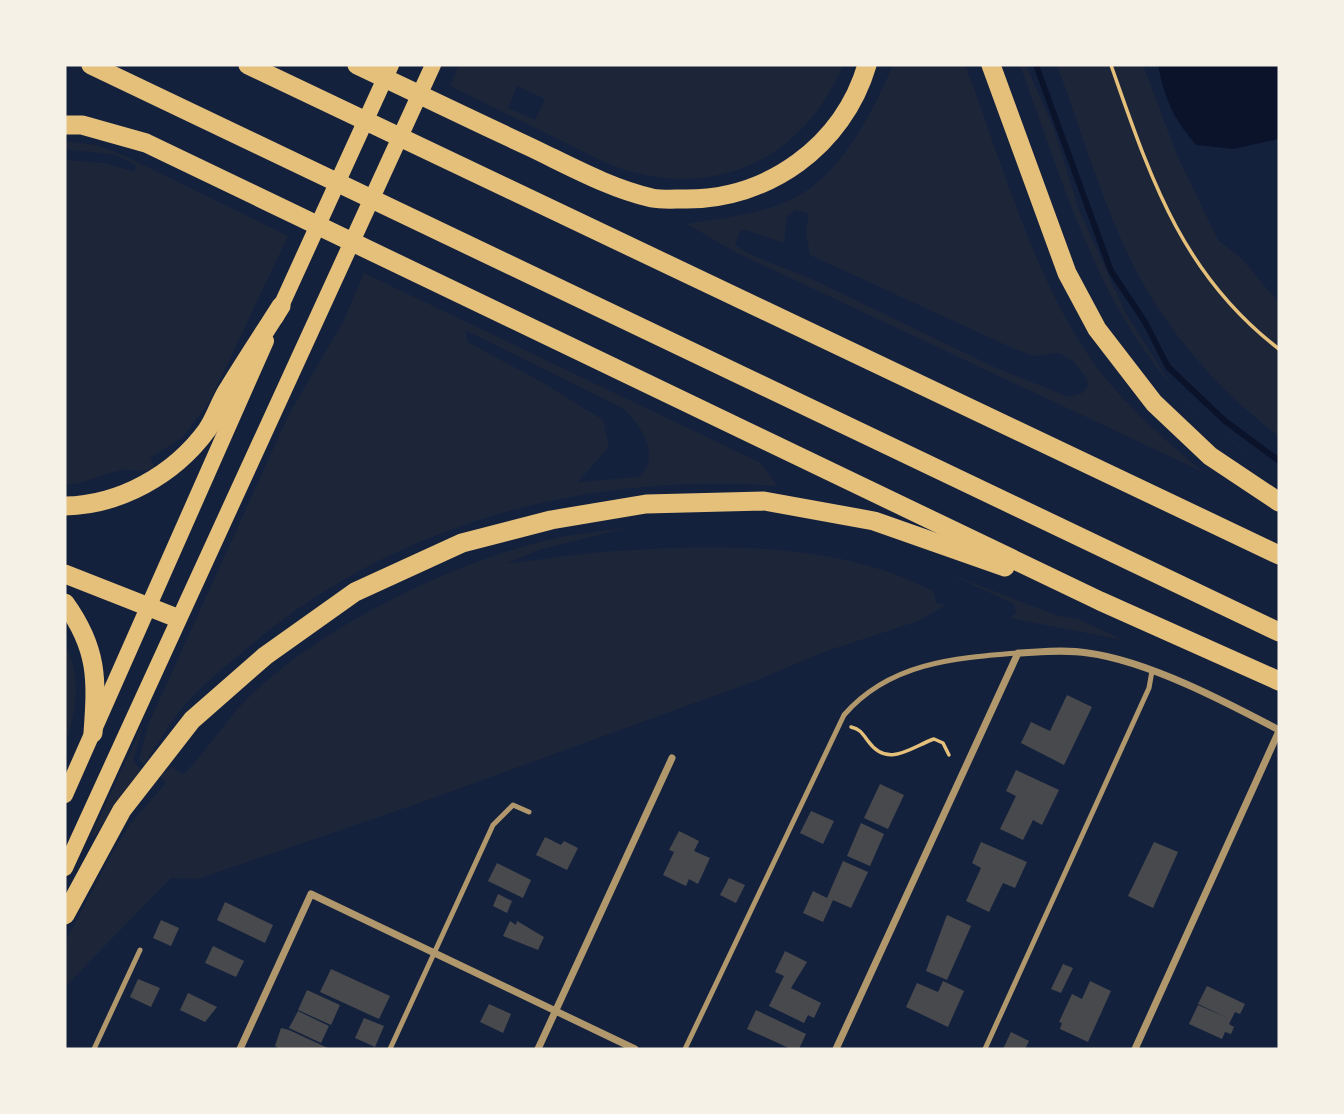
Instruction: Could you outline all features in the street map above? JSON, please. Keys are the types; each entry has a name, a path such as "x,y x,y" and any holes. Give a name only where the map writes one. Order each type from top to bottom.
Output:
{"highway":[{"path":"91,65 1279,632"},
{"path":"248,65 1279,555"},
{"path":"357,65 608,185 655,199 705,199 756,189 802,163 834,127 862,81 867,65"},
{"path":"991,65 1067,273 1097,329 1154,403 1201,447 1279,502"},
{"path":"65,125 82,125 146,143 1100,601 1279,681"},
{"path":"65,506 115,498 157,479 189,452 208,429 227,390 281,306"},
{"path":"65,915 122,810 192,720 265,656 355,592 462,543 551,520 646,504 764,501 874,521 1100,601"},
{"path":"65,574 177,618"},
{"path":"65,603 82,627 93,657 96,686 93,733"}],"main road":[{"path":"65,795 281,306 391,65"},
{"path":"65,868 177,618 333,287 433,65"}],"street":[{"path":"836,1049 1018,653 1091,653 1152,671 1240,709 1279,731 1135,1049"},
{"path":"538,1049 672,758"},
{"path":"240,1049 311,894 635,1049"}],"lane":[{"path":"685,1049 844,715 868,690 901,673 921,666 971,657 1018,653"},
{"path":"985,1049 1149,688 1152,671"},
{"path":"390,1049 493,825 513,805 530,812"},
{"path":"94,1049 140,950"}],"path":[{"path":"1111,65 1149,170 1179,237 1220,296 1279,349"},
{"path":"835,730 842,733 847,727 859,729 873,748 887,755 902,754 928,741 939,739 949,755"}],"shaded area":[{"path":"459,65 843,65 827,96 808,122 785,144 759,161 730,172 699,178 667,178 615,166 450,86","holes":["517,86 545,99 535,120 508,108"]},
{"path":"893,65 965,65 1035,254 1070,326 1115,390 1158,433 1203,472 735,252 687,224 762,210 805,192 838,162 852,144","holes":["795,210 809,214 806,232 810,255 1010,347 1033,356 1059,353 1073,361 1087,379 1088,387 1082,393 1069,397 994,367 814,280 749,254 735,245 740,231 746,230 784,243 787,216"]},
{"path":"1020,65 1026,65 1054,129 1078,207 1125,312 1170,383 1132,332 1105,283 1081,231"},
{"path":"1057,65 1143,65 1177,155 1218,240 1243,260 1279,303 1279,436 1210,374 1170,326 1153,300 1137,273 1115,224"},
{"path":"1158,65 1279,65 1279,139 1233,149 1196,145 1171,108"},
{"path":"65,141 96,145 123,155 288,236 210,401 182,438 150,458 155,467 151,469 123,470 65,485 65,160 105,163 134,172 136,165 116,155 65,149"},
{"path":"364,273 761,463 777,486 705,484 634,488 563,498 494,515 428,539 363,569 302,606 245,650 186,703 144,765 139,760 148,725 288,416 343,322","holes":["465,330 624,409 647,442 649,460 646,469 639,477 578,482 609,447 603,420 545,384 468,342"]},
{"path":"630,527 542,549 507,563 643,549 771,549 855,562 895,574 933,591 936,603 946,605 918,621 827,651 755,681 408,807 198,879 171,878 65,987 65,942 113,851 131,823 166,783 159,776 171,767 183,774 240,706 279,670 352,621 434,579 517,548 556,538"},
{"path":"947,573 1058,616 1078,619 1123,640 1010,618 1016,613 1014,604"},
{"path":"65,642 73,668 76,694 65,746"},
{"path":"143,724 133,762 141,769 94,837 91,836"}],"building":[{"path":"1067,695 1092,707 1064,765 1021,743 1031,722 1050,731"},
{"path":"1016,770 1059,790 1042,825 1033,820 1023,840 1000,829 1016,796 1006,791"},
{"path":"880,784 904,795 888,829 864,818"},
{"path":"811,811 834,821 823,844 800,833"},
{"path":"861,823 884,834 870,866 847,856"},
{"path":"679,831 699,841 694,851 710,858 698,884 689,879 686,886 663,875 674,852 669,850"},
{"path":"545,837 561,845 564,841 578,848 567,870 536,855"},
{"path":"981,842 1027,862 1015,888 1003,883 989,912 966,901 981,868 972,863"},
{"path":"1154,842 1178,852 1153,908 1128,896"},
{"path":"843,861 868,872 851,908 833,900 823,922 803,913 813,891 827,898"},
{"path":"497,863 531,880 523,898 488,881"},
{"path":"729,878 745,885 736,903 720,895"},
{"path":"498,894 512,901 507,913 493,906"},
{"path":"225,902 273,925 265,943 217,920"},
{"path":"947,915 971,926 947,980 926,971"},
{"path":"161,920 179,928 171,946 153,938"},
{"path":"510,921 516,925 517,921 544,937 538,950 503,936"},
{"path":"213,946 244,961 236,977 205,963"},
{"path":"785,951 807,962 791,988 821,1003 814,1018 808,1015 804,1023 769,1006 784,976 775,972"},
{"path":"1063,964 1073,968 1061,993 1051,989"},
{"path":"331,969 390,996 379,1019 320,992"},
{"path":"138,979 160,988 151,1007 130,997"},
{"path":"943,981 964,991 948,1027 906,1007 917,983 938,992"},
{"path":"1090,981 1111,991 1088,1042 1060,1029 1062,1023 1059,1022 1072,994 1082,999"},
{"path":"1207,986 1245,1004 1240,1014 1235,1012 1229,1024 1234,1027 1231,1034 1225,1032 1222,1039 1189,1024 1198,1005 1228,1018 1198,1004"},
{"path":"307,990 340,1005 331,1025 298,1010"},
{"path":"188,993 217,1007 205,1022 180,1010"},
{"path":"489,1004 511,1014 503,1033 480,1022"},
{"path":"756,1010 806,1034 799,1049 791,1049 747,1029"},
{"path":"298,1011 329,1026 321,1043 289,1028"},
{"path":"364,1018 384,1026 375,1047 355,1038"},
{"path":"281,1028 330,1049 280,1049 275,1046"},
{"path":"1011,1032 1029,1041 1025,1049 1003,1049"}],"waterway":[{"path":"1036,65 1111,271 1145,322 1168,367 1225,421 1279,461"}]}
